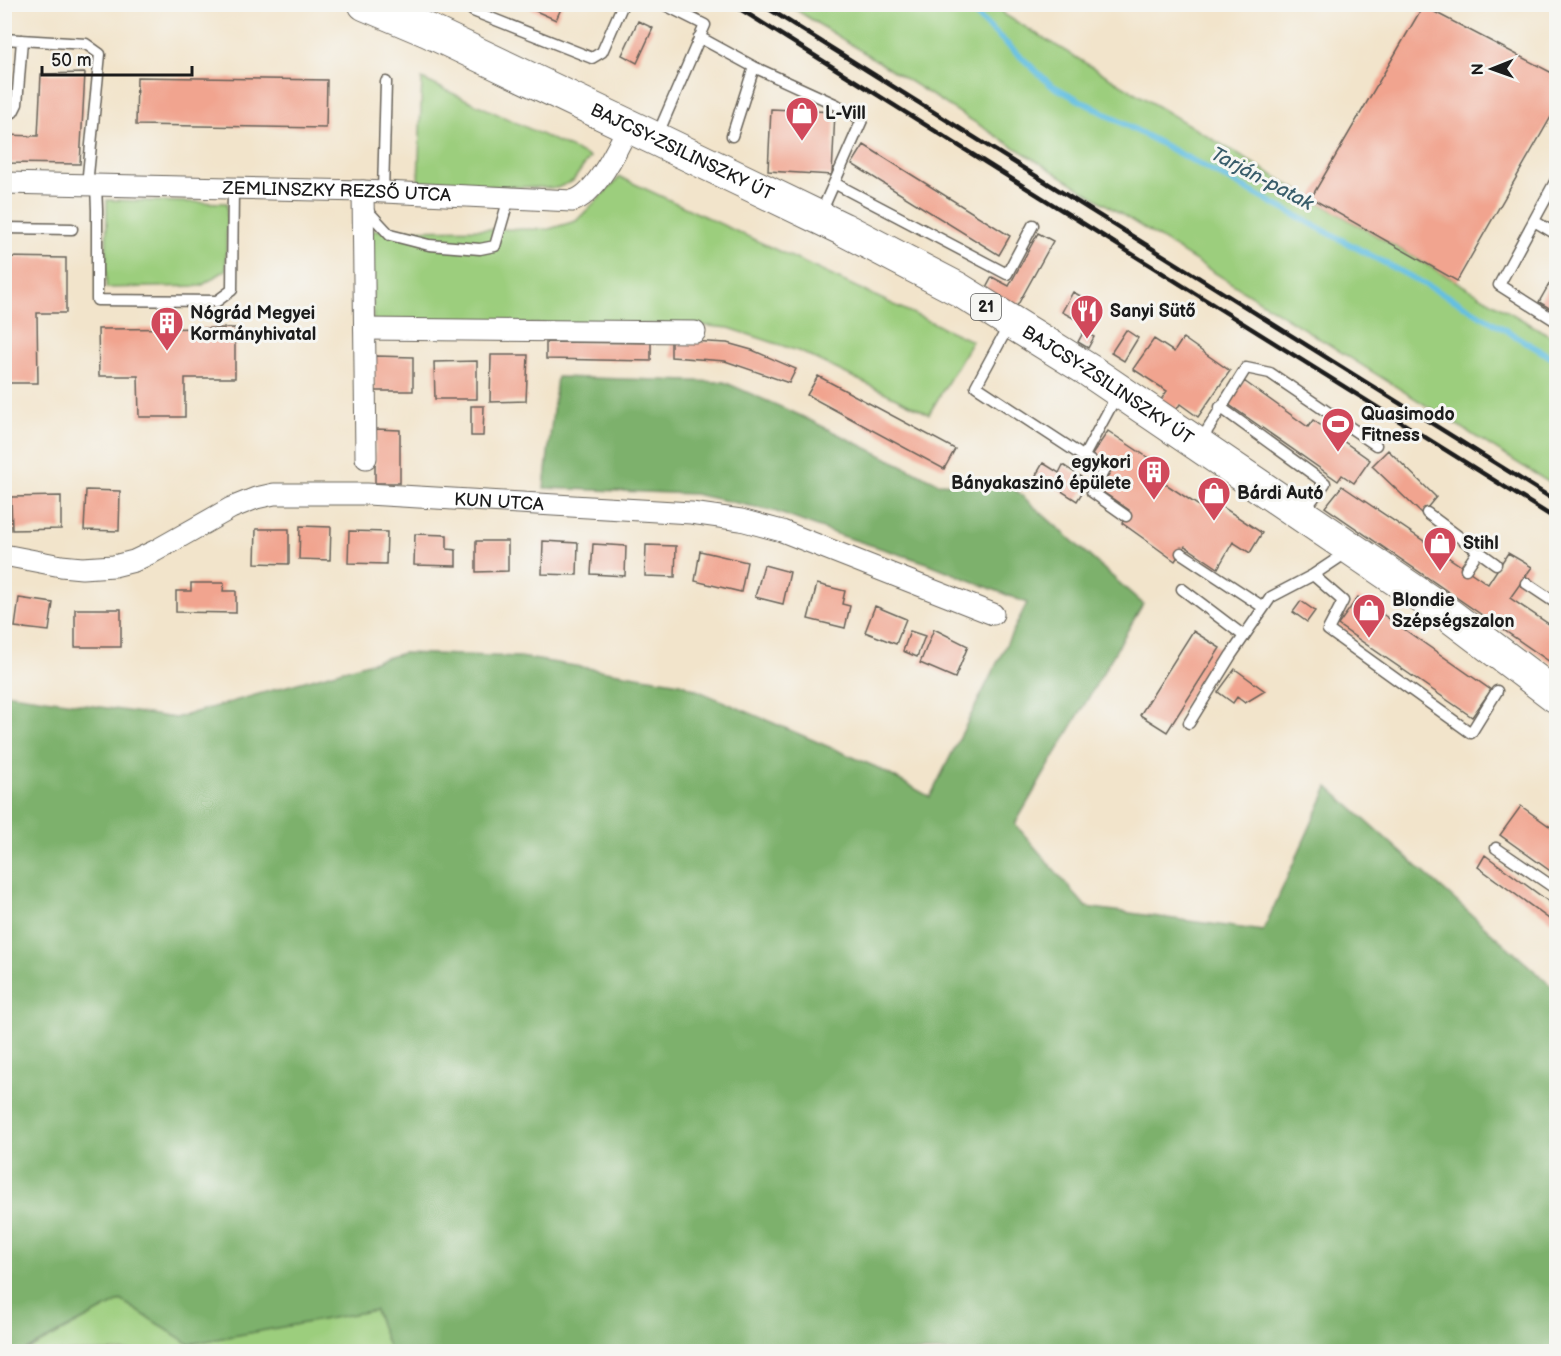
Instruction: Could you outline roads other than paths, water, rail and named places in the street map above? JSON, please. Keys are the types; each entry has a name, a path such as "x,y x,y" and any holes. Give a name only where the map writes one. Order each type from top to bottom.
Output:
{"main road":[{"name":"BAJCSY-ZSILINSZKY ÚT","path":"365,4 642,133 958,289 1119,392 1352,549 1442,604 1557,696"}],"street":[{"name":"ZEMLINSZKY REZSŐ UTCA","path":"4,183 233,188 370,196 564,201 580,199 587,194 619,145 642,133"},
{"path":"366,458 365,329 370,196"},
{"path":"365,329 695,332"},
{"name":"KUN UTCA","path":"4,555 61,566 82,568 114,566 134,561 155,551 231,508 274,494 367,494 622,509 718,516 782,531 993,614"}],"lane":[{"path":"466,4 473,10 592,58 602,52 623,4"},
{"path":"642,133 705,25 663,4"},
{"path":"699,37 754,67 837,105 862,120 818,218"},
{"path":"4,39 87,44 100,54 91,185 97,300 217,301 232,290 233,188"},
{"path":"4,117 13,112 17,105 22,40"},
{"path":"732,136 754,67"},
{"path":"386,82 370,196 390,235 429,245 480,249 495,246 509,198"},
{"path":"1557,180 1499,285 1557,321"},
{"path":"834,183 1007,274 1033,225"},
{"path":"1534,221 1557,234"},
{"path":"4,228 72,230"},
{"path":"1011,322 975,386 1104,470 1092,492 1126,516"},
{"path":"1198,445 1246,369 1270,373 1376,445"},
{"path":"1084,456 1119,392"},
{"path":"1220,407 1325,483 1302,515"},
{"path":"1427,513 1496,564"},
{"path":"1189,723 1270,597 1313,575 1352,549"},
{"path":"1466,569 1478,551"},
{"path":"1181,553 1263,607"},
{"path":"1313,575 1343,601 1328,630 1471,733 1497,692"},
{"path":"1526,583 1557,603"},
{"path":"1182,589 1244,636"},
{"path":"1496,848 1557,889"}],"waterway":[{"name":"Tarján-patak","path":"969,4 975,14 1051,85 1460,303 1556,360"}],"railway":[{"path":"732,4 1556,519"},
{"path":"761,4 1556,501"}],"place":[{"name":"L-Vill","path":"802,142"},
{"name":"Sanyi Sütő","path":"1087,340"},
{"name":"Nógrád Megyei Kormányhivatal","path":"167,352"},
{"name":"Quasimodo Fitness","path":"1338,453"},
{"name":"egykori Bányakaszinó épülete","path":"1154,501"},
{"name":"Bárdi Autó","path":"1214,522"},
{"name":"Stihl","path":"1440,572"},
{"name":"Blondie Szépségszalon","path":"1369,639"}]}
